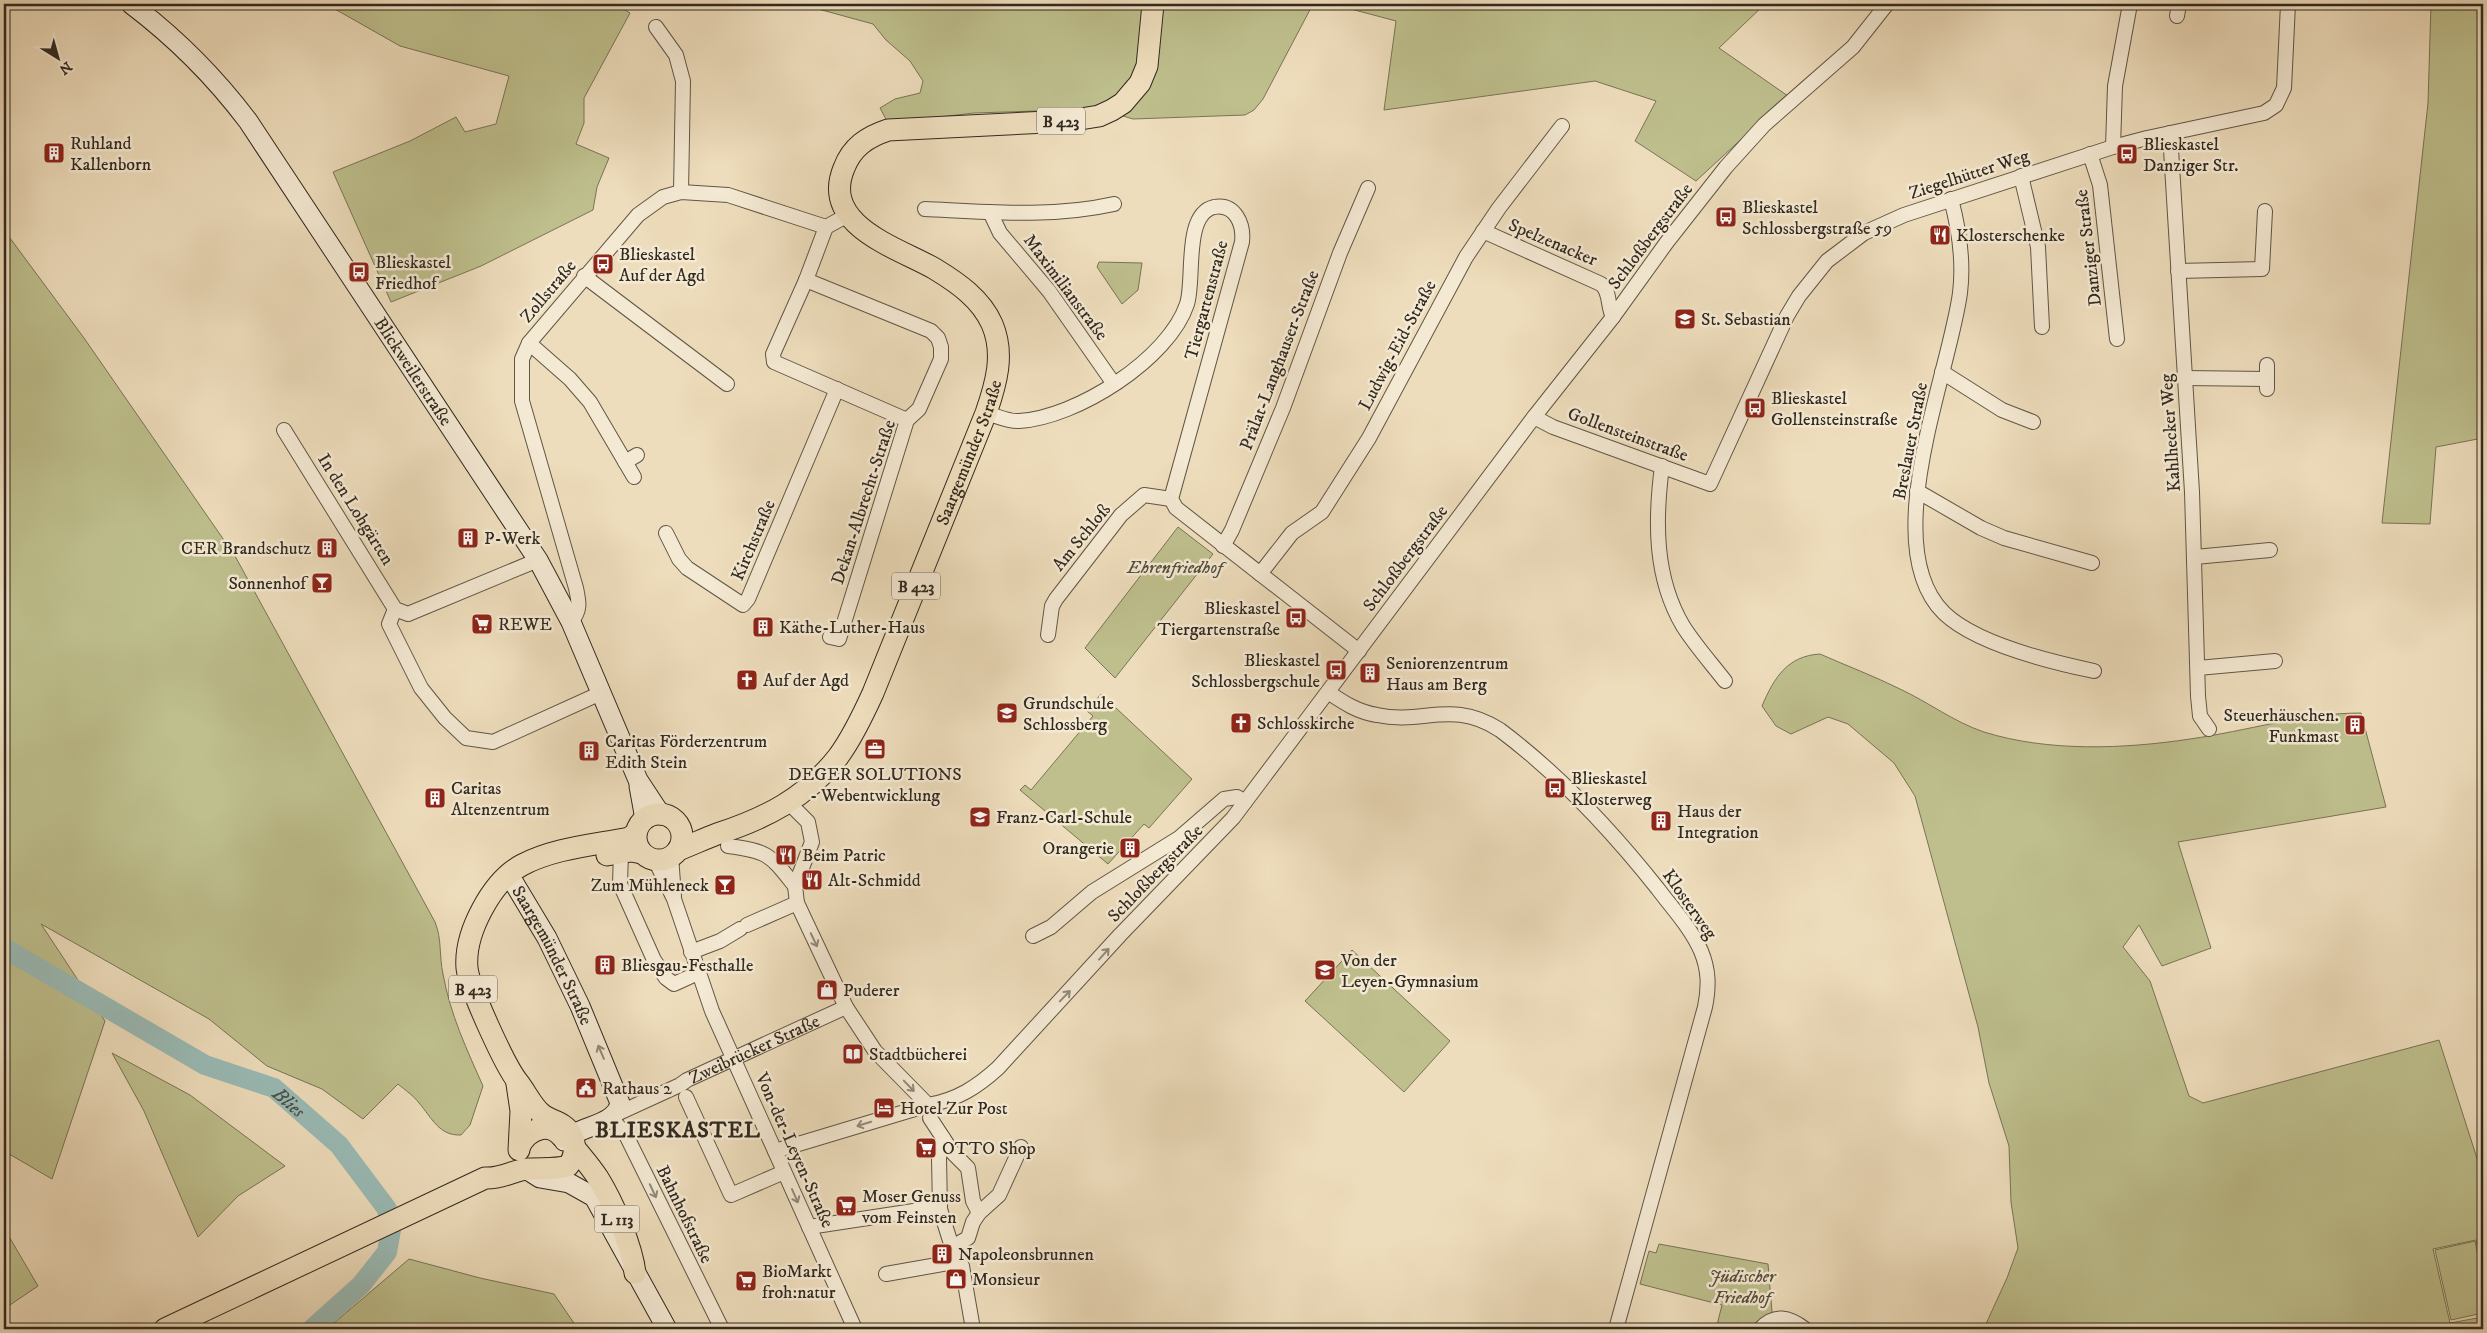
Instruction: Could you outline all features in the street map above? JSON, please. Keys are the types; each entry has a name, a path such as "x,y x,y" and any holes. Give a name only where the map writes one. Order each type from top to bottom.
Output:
{"main road":[{"name":"B 423","path":"848,215 844,206 840,181 843,170 854,149 864,141 888,130 1068,121 1099,116 1112,110 1134,93 1147,66 1153,4"},
{"name":"Saargemünder Straße","path":"507,882 554,865 631,850 665,850 722,840 734,830 789,803 828,768 856,728 873,693 986,413 995,384 1000,354 992,324 984,309 957,283 868,234 848,215"},
{"path":"672,819 665,850 636,840 648,822 672,819"},
{"name":"Saargemünder Straße","path":"507,882 523,864 554,853 629,838 648,822"},
{"name":"B 423","path":"507,882 487,900 475,924 467,959 469,982 517,1081 539,1112 561,1123 567,1150"},
{"name":"B 423","path":"517,1081 521,1111 519,1156 528,1169"},
{"path":"165,1329 486,1178 498,1179 528,1169 567,1150 554,1130 542,1128 531,1132 519,1147 490,1168 486,1178"},
{"name":"L 113","path":"567,1150 594,1197"},
{"name":"L 113","path":"567,1150 598,1178 605,1190 633,1256 635,1273"}],"street":[{"name":"Blickweilerstraße","path":"131,4 179,43 210,73 248,120 538,560 571,622 638,780 648,822"},
{"name":"Schloßbergstraße","path":"775,1151 929,1112 982,1083 998,1068 1120,936 1186,870 1233,818 1534,417 1613,317 1667,242 1742,147 1764,125 1854,47 1887,4"},
{"path":"2113,147 2114,86 2130,4"},
{"name":"Ziegelhütter Weg","path":"1710,484 1788,316 1812,277 1842,248 1864,233 1897,217 1951,199 2113,147 2170,132 2254,117 2276,105 2284,88 2288,4"},
{"path":"656,27 676,55 683,81 681,192"},
{"name":"Ludwig-Eid-Straße","path":"1260,574 1292,533 1322,512 1369,438 1406,371 1449,286 1483,231 1562,126"},
{"name":"Kahlhecker Weg","path":"2170,132 2195,557 2200,716 2209,729"},
{"name":"Danziger Straße","path":"2090,154 2100,185 2117,338"},
{"path":"2021,176 2038,247 2042,327"},
{"name":"Prälat-Langhauser-Straße","path":"1223,546 1232,530 1283,408 1340,253 1368,188"},
{"name":"Zollstraße","path":"571,622 577,614 579,604 576,588 522,402 522,359 529,343 584,276 650,205 663,197 681,192 728,195 826,227"},
{"name":"Breslauer Straße","path":"1951,199 1958,228 1960,291 1917,491 1916,544 1926,586 1944,613 1965,630 2042,658 2094,671"},
{"name":"Maximilianstraße","path":"925,209 990,212 1062,212 1114,204"},
{"name":"Tiergartenstraße","path":"986,413 1018,422 1072,408 1114,384 1154,352 1179,321 1190,290 1194,232 1198,221 1204,212 1213,208 1224,207 1234,212 1242,225 1242,242 1171,499"},
{"path":"2178,270 2262,269 2265,211"},
{"name":"Maximilianstraße","path":"990,212 1000,232 1049,291 1114,384"},
{"path":"848,215 826,227 806,280 773,354 774,362 907,420"},
{"name":"Spelzenacker","path":"1483,231 1601,284 1608,290 1609,307 1613,317"},
{"path":"584,276 727,384"},
{"name":"Dekan-Albrecht-Straße","path":"806,280 931,331 938,338 941,347 941,359 920,409 907,420 838,639 830,637"},
{"path":"529,343 570,379 590,402 631,458 634,477"},
{"path":"1942,372 2002,410 2033,422"},
{"path":"2185,378 2267,378"},
{"name":"Kirchstraße","path":"666,533 679,559 687,568 743,605 748,600 837,389"},
{"name":"Gollensteinstraße","path":"1534,417 1553,427 1710,484"},
{"name":"In den Lohgärten","path":"284,430 395,609"},
{"path":"1662,466 1657,517 1658,546 1667,590 1683,625 1725,681"},
{"path":"1917,491 1981,528 2004,538 2092,563"},
{"name":"Am Schloß","path":"1048,635 1049,619 1056,599 1122,516 1144,495 1171,499"},
{"path":"1171,499 1176,508 1358,651"},
{"path":"2195,557 2270,551"},
{"path":"538,560 408,614 395,609 389,624 421,688 445,718 466,738 490,744 600,693"},
{"path":"2198,668 2275,661"},
{"name":"Klosterweg","path":"1328,692 1362,712 1378,716 1468,715 1487,722 1500,730 1577,798 1615,837 1695,938 1707,970 1708,988 1705,1007 1616,1329"},
{"path":"1033,936 1051,927 1092,892 1174,841 1224,799 1237,797 1244,802"},
{"path":"789,803 808,822 812,842 795,886 797,903 846,1007 875,1051 929,1112 943,1138 968,1168 973,1201 979,1213"},
{"path":"722,840 757,849 768,855 795,886"},
{"name":"Von-der-Leyen-Straße","path":"665,850 674,900 698,973 784,1172 813,1226 855,1329"},
{"path":"621,852 621,886 654,960 666,978 674,984 698,973"},
{"name":"Saargemünder Straße","path":"507,882 547,938 580,1006 619,1097"},
{"path":"691,952 720,941 744,927 797,903"},
{"name":"Zweibrücker Straße","path":"610,1117 846,1007"},
{"path":"567,1150 619,1109 619,1097 637,1105"},
{"path":"686,1097 730,1195 784,1172"},
{"name":"Bahnhofstraße","path":"610,1117 621,1127 632,1146 722,1329"},
{"path":"943,1138 939,1158 940,1207 952,1247 960,1261 973,1329"},
{"path":"952,1247 968,1238 973,1222 979,1213 999,1194 1021,1147"},
{"name":"L 113","path":"528,1169 540,1178 556,1179 594,1197 667,1329"},
{"path":"813,1226 940,1207"},
{"path":"886,1274 960,1261"},
{"path":"1760,1329 1769,1322 1781,1318 1792,1320 1805,1329"}],"green space":[{"path":"326,4 615,4 630,13 584,98 584,123 576,144 609,158 597,187 593,210 481,266 391,302 333,172 410,141 456,117 465,132 496,124 509,76 400,46"},
{"path":"800,4 1313,4 1263,99 1254,110 1245,115 1133,119 1100,109 974,113 888,123 880,108 895,99 920,93 923,81 910,61 886,40 873,24"},
{"path":"1332,4 1765,4 1719,48 1788,96 1696,181 1635,141 1656,101 1595,81 1384,110 1396,21"},
{"path":"2431,4 2483,4 2483,438 2436,447 2430,524 2382,523 2428,103"},
{"path":"4,230 84,338 235,556 435,922 439,935 443,974 450,1003 483,1086 470,1125 461,1135 453,1135 441,1129 415,1098 398,1084 363,1119 322,1089 267,1066 209,1019 41,924 105,1021 52,1179 4,1151"},
{"path":"1099,262 1142,263 1138,290 1122,304 1097,267"},
{"name":"Ehrenfriedhof","path":"1178,527 1213,554 1115,678 1085,648"},
{"path":"1820,654 1890,684 1973,728 2009,738 2060,746 2139,745 2211,736 2318,716 2361,713 2386,807 2178,842 2211,948 2162,966 2139,925 2123,947 2150,981 2189,1096 2203,1103 2439,1040 2483,1177 2483,1275 2476,1240 2433,1249 2450,1323 2483,1317 2483,1328 1986,1329 1985,1326 2007,1278 2018,1248 2011,1202 2009,1146 1989,1083 1978,1027 1915,796 1894,763 1848,724 1828,717 1791,734 1776,726 1762,706 1771,686 1783,670 1799,659"},
{"path":"1101,694 1192,779 1149,828 1144,824 1108,864 1020,790 1025,785 1031,790 1093,716 1087,711"},
{"path":"1352,950 1450,1041 1404,1092 1305,1001"},
{"path":"112,1053 190,1095 285,1166 238,1196 198,1237 144,1111"},
{"path":"4,1228 38,1286 4,1309"},
{"path":"2475,1241 2483,1279 2483,1313 2451,1320 2435,1250"},
{"name":"Jüdischer Friedhof","path":"1659,1244 1768,1264 1772,1312 1755,1329 1716,1329 1722,1305 1640,1284 1649,1251 1656,1253"},
{"path":"409,1259 480,1278 554,1294 578,1329 327,1329"}],"waterway":[{"name":"Blies","path":"4,948 205,1065 274,1088 339,1145 387,1209 391,1230 387,1252 361,1285 312,1329"}],"place":[{"name":"Ruhland Kallenborn","path":"54,153"},
{"name":"Blieskastel Danziger Str.","path":"2127,154"},
{"name":"Blieskastel Schlossbergstraße 59","path":"1726,217"},
{"name":"Klosterschenke","path":"1940,235"},
{"name":"Blieskastel Auf der Agd","path":"603,264"},
{"name":"Blieskastel Friedhof","path":"359,272"},
{"name":"St. Sebastian","path":"1685,319"},
{"name":"Blieskastel Gollensteinstraße","path":"1755,408"},
{"name":"P-Werk","path":"468,538"},
{"name":"CER Brandschutz","path":"327,548"},
{"name":"Sonnenhof","path":"322,583"},
{"name":"Blieskastel Tiergartenstraße","path":"1296,618"},
{"name":"REWE","path":"482,624"},
{"name":"Käthe-Luther-Haus","path":"763,627"},
{"name":"Blieskastel Schlossbergschule","path":"1336,670"},
{"name":"Seniorenzentrum Haus am Berg","path":"1370,673"},
{"name":"Auf der Agd","path":"747,680"},
{"name":"Grundschule Schlossberg","path":"1007,713"},
{"name":"Schlosskirche","path":"1241,723"},
{"name":"Steuerhäuschen. Funkmast","path":"2355,725"},
{"name":"DEGER SOLUTIONS - Webentwicklung","path":"875,749"},
{"name":"Caritas Förderzentrum Edith Stein","path":"589,751"},
{"name":"Blieskastel Klosterweg","path":"1555,788"},
{"name":"Caritas Altenzentrum","path":"435,798"},
{"name":"Franz-Carl-Schule","path":"980,817"},
{"name":"Haus der Integration","path":"1661,821"},
{"name":"Orangerie","path":"1130,848"},
{"name":"Beim Patric","path":"786,855"},
{"name":"Alt-Schmidd","path":"812,880"},
{"name":"Zum Mühleneck","path":"725,885"},
{"name":"Bliesgau-Festhalle","path":"605,965"},
{"name":"Von der Leyen-Gymnasium","path":"1325,970"},
{"name":"Puderer","path":"827,990"},
{"name":"Stadtbücherei","path":"853,1054"},
{"name":"Rathaus 2","path":"586,1088"},
{"name":"Hotel Zur Post","path":"884,1108"},
{"name":"OTTO Shop","path":"926,1148"},
{"name":"Moser Genuss vom Feinsten","path":"846,1206"},
{"name":"Napoleonsbrunnen","path":"942,1254"},
{"name":"Monsieur","path":"956,1279"},
{"name":"BioMarkt froh:natur","path":"746,1281"}],"district":[{"name":"BLIESKASTEL","path":"678,1129"}]}
